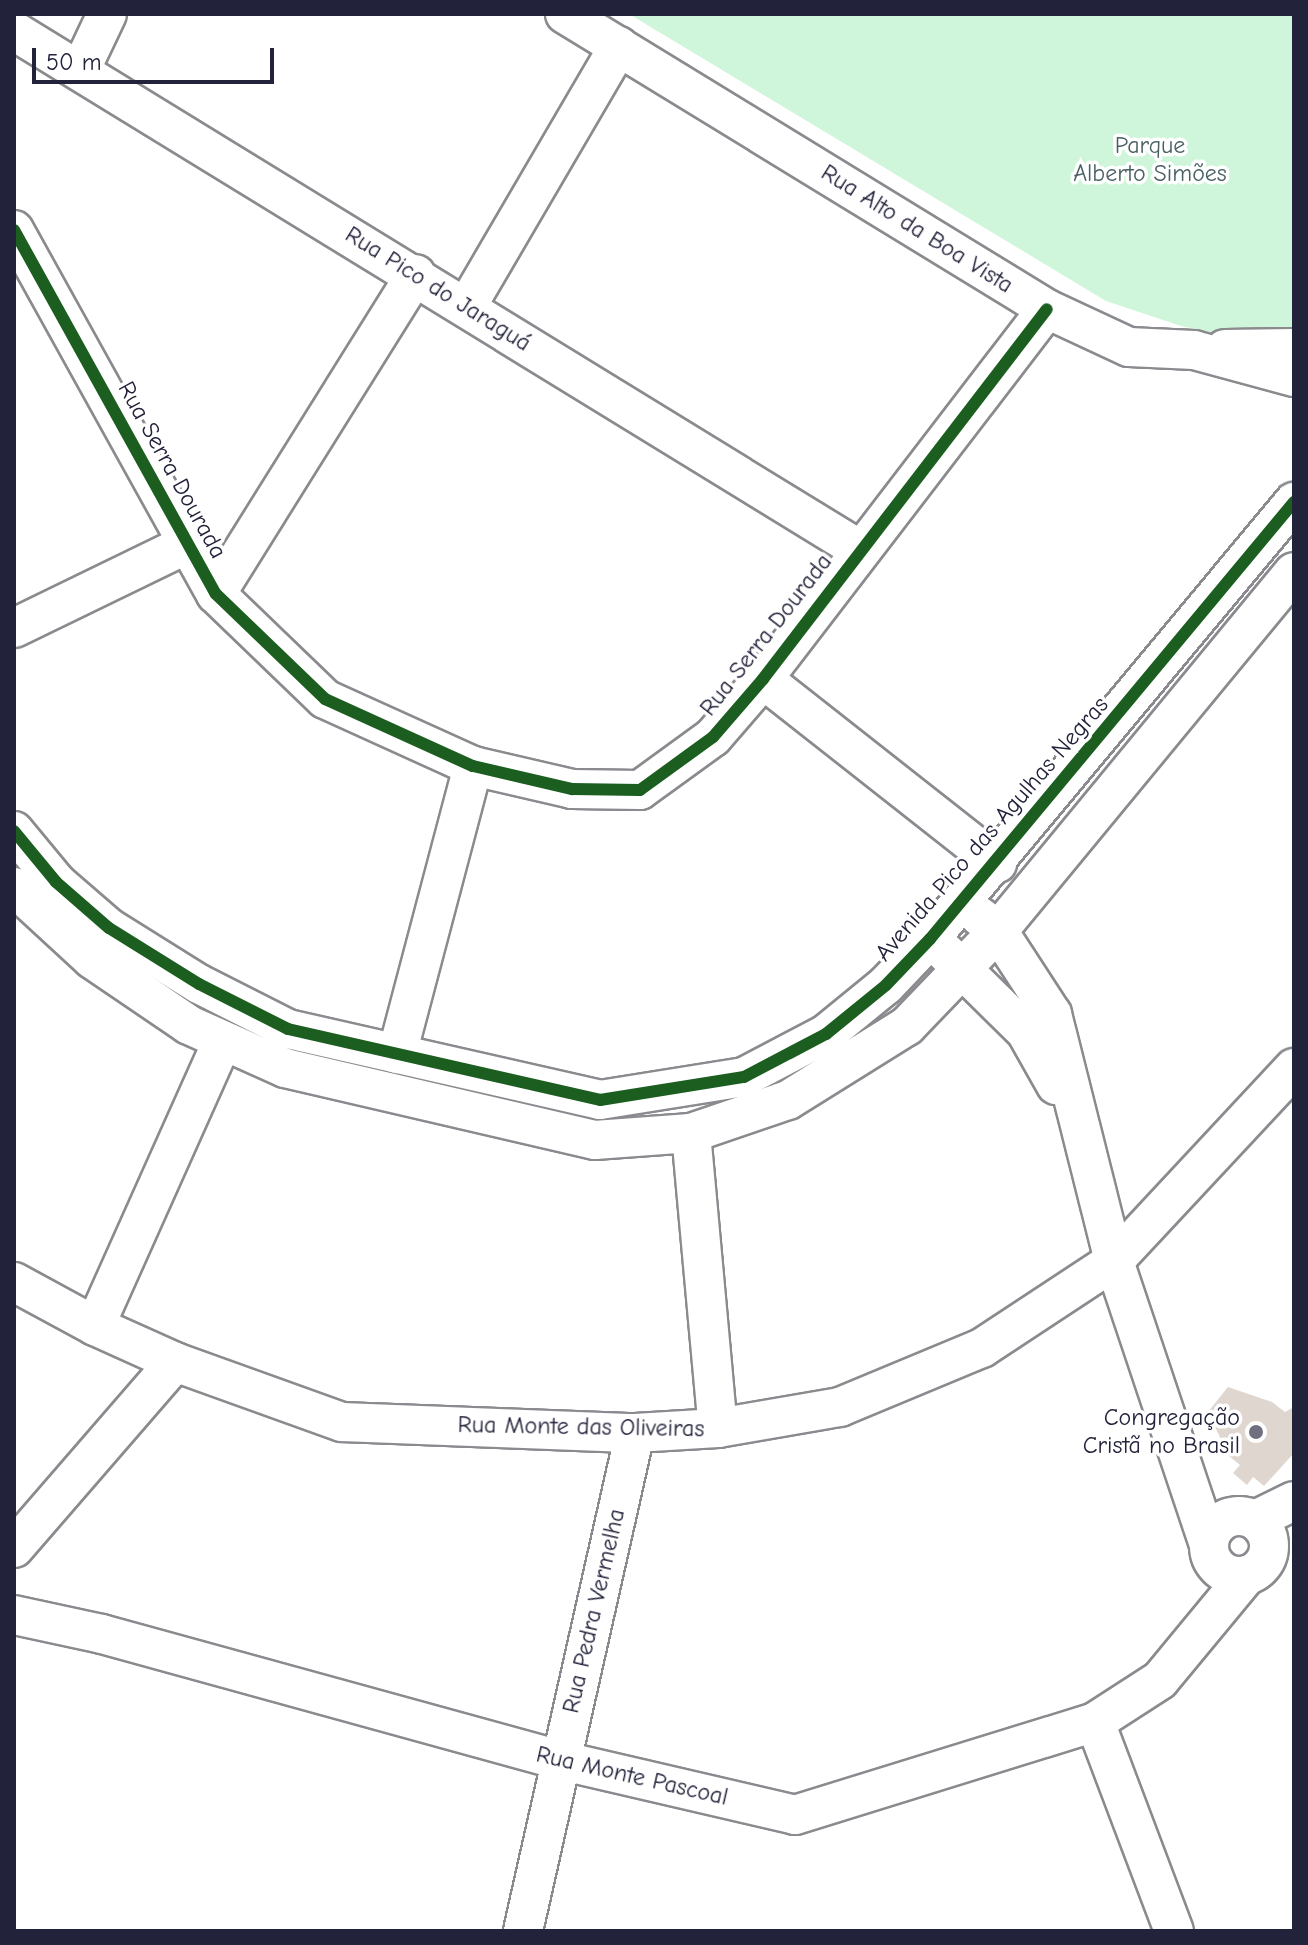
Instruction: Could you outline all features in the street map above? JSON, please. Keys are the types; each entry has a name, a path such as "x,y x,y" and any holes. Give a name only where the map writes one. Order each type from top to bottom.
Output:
{"street":[{"path":"80,71 107,14"},
{"name":"Rua Alto da Boa Vista","path":"565,14 1047,309 1129,347 1194,350 1294,377"},
{"name":"Rua Pico do Jaraguá","path":"14,31 416,274 860,550"},
{"path":"467,306 619,46"},
{"name":"Rua Serra Dourada","path":"14,230 216,594 325,699 473,766 572,789 640,790 713,737 763,679 1047,309"},
{"path":"216,594 416,274"},
{"path":"1194,350 1294,348"},
{"name":"Avenida Pico das Agulhas Negras","path":"14,831 56,882 109,928 199,984 288,1029 600,1100 744,1077 826,1034 886,985 930,939 963,904 1294,502"},
{"path":"14,628 187,544"},
{"path":"14,887 29,906 92,959 222,1042 285,1068 595,1140 691,1133 788,1100 844,1070 907,1026 998,931 1294,572"},
{"path":"763,679 997,863"},
{"path":"397,1054 473,766"},
{"path":"963,904 998,931 1052,1014 1114,1261 1182,1470 1228,1564"},
{"path":"930,939 1026,1032 1054,1079 1090,1169"},
{"path":"95,1326 222,1042"},
{"name":"Rua Monte das Oliveiras","path":"14,1282 95,1326 175,1362 342,1422 635,1433 718,1428 840,1407 982,1348 1114,1261 1294,1068"},
{"path":"691,1133 718,1428"},
{"path":"14,1548 175,1362"},
{"name":"Rua Pedra Vermelha","path":"523,1931 635,1433"},
{"path":"1182,1470 1254,1526 1264,1563 1228,1564"},
{"path":"1254,1526 1294,1501"},
{"path":"1228,1564 1215,1528 1254,1526 1294,1515"},
{"name":"Rua Monte Pascoal","path":"14,1615 102,1634 559,1760 795,1815 1095,1722 1160,1680 1209,1618 1228,1564"},
{"path":"1095,1722 1174,1931"}],"green space":[{"name":"Parque Alberto Simões","path":"629,14 1294,14 1294,338 1244,339 1181,326 1106,301"}],"building":[{"name":"Congregação Cristã no Brasil","path":"1228,1387 1272,1402 1285,1412 1294,1407 1294,1453 1264,1486 1253,1477 1247,1485 1233,1473 1240,1465 1229,1456 1208,1412"}],"cycle path":[{"path":"14,230 216,594 325,699 473,766 572,789 640,790 713,737 763,679 1047,309"},
{"path":"14,831 56,882 109,928 199,984 288,1029 600,1100 744,1077 826,1034 886,985 930,939 1294,502"}],"place":[{"name":"Congregação Cristã no Brasil","path":"1256,1432"}]}
